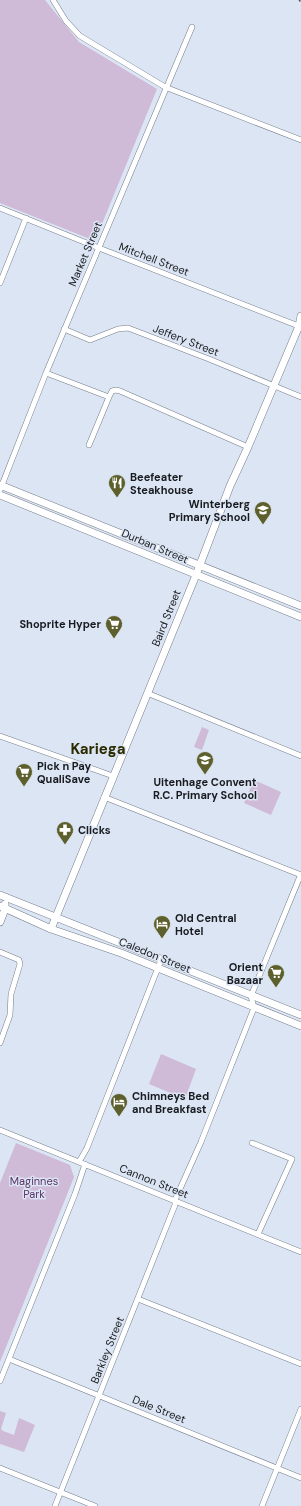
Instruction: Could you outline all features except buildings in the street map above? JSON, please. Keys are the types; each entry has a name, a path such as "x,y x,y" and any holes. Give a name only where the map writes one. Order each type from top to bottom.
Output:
{"street":[{"path":"53,0 66,21 80,36 166,87 301,140"},
{"name":"Market Street","path":"1,487 64,329 192,27"},
{"name":"Mitchell Street","path":"0,208 300,327"},
{"path":"0,283 26,218"},
{"name":"Baird Street","path":"51,929 196,575 230,486 300,327 301,316"},
{"name":"Jeffery Street","path":"64,329 90,340 118,329 128,328 209,359 301,397"},
{"path":"46,373 109,397"},
{"path":"89,444 109,397 112,391 116,390 248,447"},
{"name":"Durban Street","path":"1,487 301,606"},
{"name":"Durban Street","path":"0,495 301,617"},
{"path":"147,693 301,756"},
{"path":"0,736 113,776"},
{"path":"104,797 301,874 252,996 254,1008"},
{"path":"0,895 4,902 0,922"},
{"name":"Caledon Street","path":"0,895 301,1016"},
{"path":"2,907 18,903"},
{"name":"Caledon Street","path":"2,907 51,929 121,953 301,1026"},
{"path":"0,952 19,960 20,964 11,994 10,1015 0,1043"},
{"path":"79,1162 87,1148 161,960"},
{"name":"Barkley Street","path":"55,1506 175,1205 175,1200 201,1142 254,1008"},
{"name":"Cannon Street","path":"0,1130 301,1252"},
{"path":"252,1143 292,1159 258,1234"},
{"path":"0,1381 75,1194 85,1164"},
{"path":"138,1299 301,1364"},
{"name":"Dale Street","path":"9,1359 301,1478"},
{"path":"262,1506 301,1409"},
{"path":"0,1468 95,1506"}],"green space":[{"path":"0,0 45,0 79,42 157,89 95,241 0,203"},
{"path":"202,727 209,730 202,750 194,747"},
{"path":"254,780 281,792 271,815 244,803"},
{"path":"161,1054 196,1069 185,1099 149,1084"},
{"name":"Maginnes Park","path":"16,1143 70,1165 74,1177 0,1362 0,1183"},
{"path":"0,1411 6,1413 1,1429 3,1431 14,1435 19,1418 35,1425 24,1452 0,1444"}],"place":[{"name":"Beefeater Steakhouse","path":"117,498"},
{"name":"Winterberg Primary School","path":"263,525"},
{"name":"Shoprite Hyper","path":"114,639"},
{"name":"Uitenhage Convent R.C. Primary School","path":"205,775"},
{"name":"Pick n Pay QualiSave","path":"24,787"},
{"name":"Clicks","path":"65,845"},
{"name":"Old Central Hotel","path":"162,939"},
{"name":"Orient Bazaar","path":"276,988"},
{"name":"Chimneys Bed and Breakfast","path":"119,1117"}],"district":[{"name":"Kariega","path":"98,749"}]}
